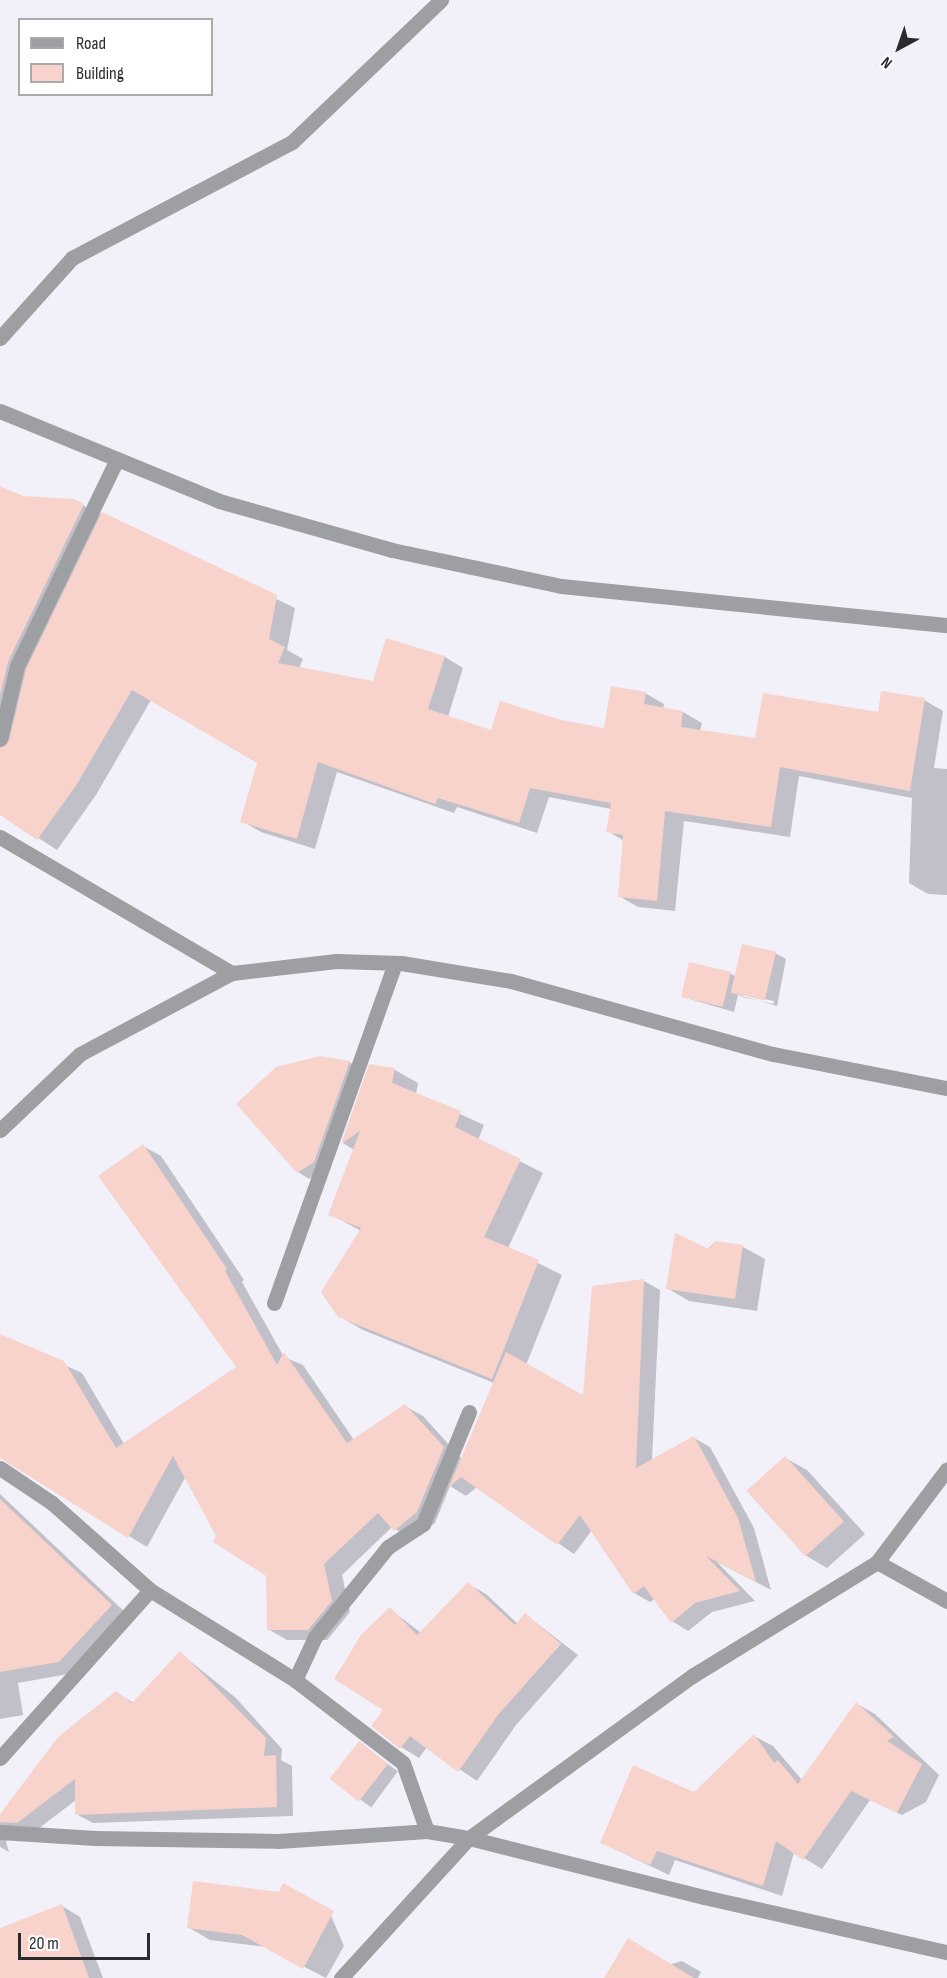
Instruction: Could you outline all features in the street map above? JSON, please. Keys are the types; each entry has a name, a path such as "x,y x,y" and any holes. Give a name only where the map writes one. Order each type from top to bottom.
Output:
{"street":[{"path":"0,338 72,258 292,142 441,0"},
{"path":"0,411 230,504 392,550 561,586 947,626"},
{"path":"0,739 17,666 117,459"},
{"path":"0,837 232,973"},
{"path":"0,1130 80,1054 232,973 336,962 394,963 511,981 772,1054 947,1088"},
{"path":"274,1303 394,963"},
{"path":"295,1680 315,1637 388,1547 423,1524 469,1412"},
{"path":"0,1467 52,1503 150,1590 295,1680 403,1763 427,1831"},
{"path":"341,1978 468,1838 692,1676 877,1562 947,1469"},
{"path":"877,1562 947,1601"},
{"path":"0,1758 150,1590"},
{"path":"0,1832 95,1838 278,1841 427,1831 468,1838 704,1897 947,1952"}],"building":[{"path":"0,486 23,496 74,499 84,504 8,662 0,696"},
{"path":"102,512 277,595 269,639 285,647 278,663 373,681 386,638 445,656 428,709 491,730 500,701 561,720 604,728 611,686 646,692 644,704 683,711 681,727 755,738 763,693 878,712 881,691 925,698 910,791 780,767 771,827 665,811 657,901 618,897 623,835 606,832 611,803 530,788 519,823 438,798 435,804 318,762 297,839 240,822 257,763 132,690 77,784 37,840 0,815 0,748 9,741 26,669"},
{"path":"742,944 776,952 765,1001 731,993"},
{"path":"689,962 731,972 723,1007 681,997"},
{"path":"320,1056 350,1061 314,1162 297,1173 236,1104 276,1067"},
{"path":"369,1064 395,1068 392,1083 461,1111 455,1127 521,1159 484,1237 539,1260 492,1379 338,1317 321,1292 361,1228 328,1215 360,1131 341,1144"},
{"path":"143,1144 227,1269 225,1271 277,1365 284,1352 347,1443 405,1404 444,1447 417,1512 394,1531 378,1513 324,1564 332,1601 308,1630 267,1630 266,1576 213,1542 216,1536 173,1456 128,1538 0,1458 0,1334 64,1361 116,1448 236,1367 98,1176"},
{"path":"675,1233 709,1249 715,1241 743,1245 735,1299 666,1289"},
{"path":"644,1279 636,1468 694,1436 738,1518 756,1582 706,1556 740,1591 695,1603 671,1623 644,1586 633,1594 580,1515 557,1545 461,1477 449,1487 506,1352 583,1395 592,1286"},
{"path":"785,1456 844,1521 805,1556 746,1491"},
{"path":"0,1499 112,1605 59,1662 0,1672"},
{"path":"468,1582 515,1625 525,1613 561,1644 498,1715 458,1772 410,1736 400,1749 371,1726 383,1710 334,1679 361,1635 390,1607 417,1635"},
{"path":"180,1651 266,1738 264,1756 276,1755 277,1807 75,1815 75,1779 17,1823 0,1822 0,1814 58,1737 116,1691 132,1703"},
{"path":"856,1702 894,1737 887,1741 922,1764 897,1813 851,1791 803,1860 776,1841 763,1886 657,1851 650,1865 600,1843 633,1765 694,1792 754,1734 774,1763 778,1760 798,1784"},
{"path":"359,1741 388,1764 359,1802 329,1779"},
{"path":"193,1881 279,1892 283,1883 334,1911 303,1969 242,1935 187,1928"},
{"path":"62,1904 89,1978 0,1978 0,1928"},
{"path":"628,1938 694,1978 604,1978"}]}
